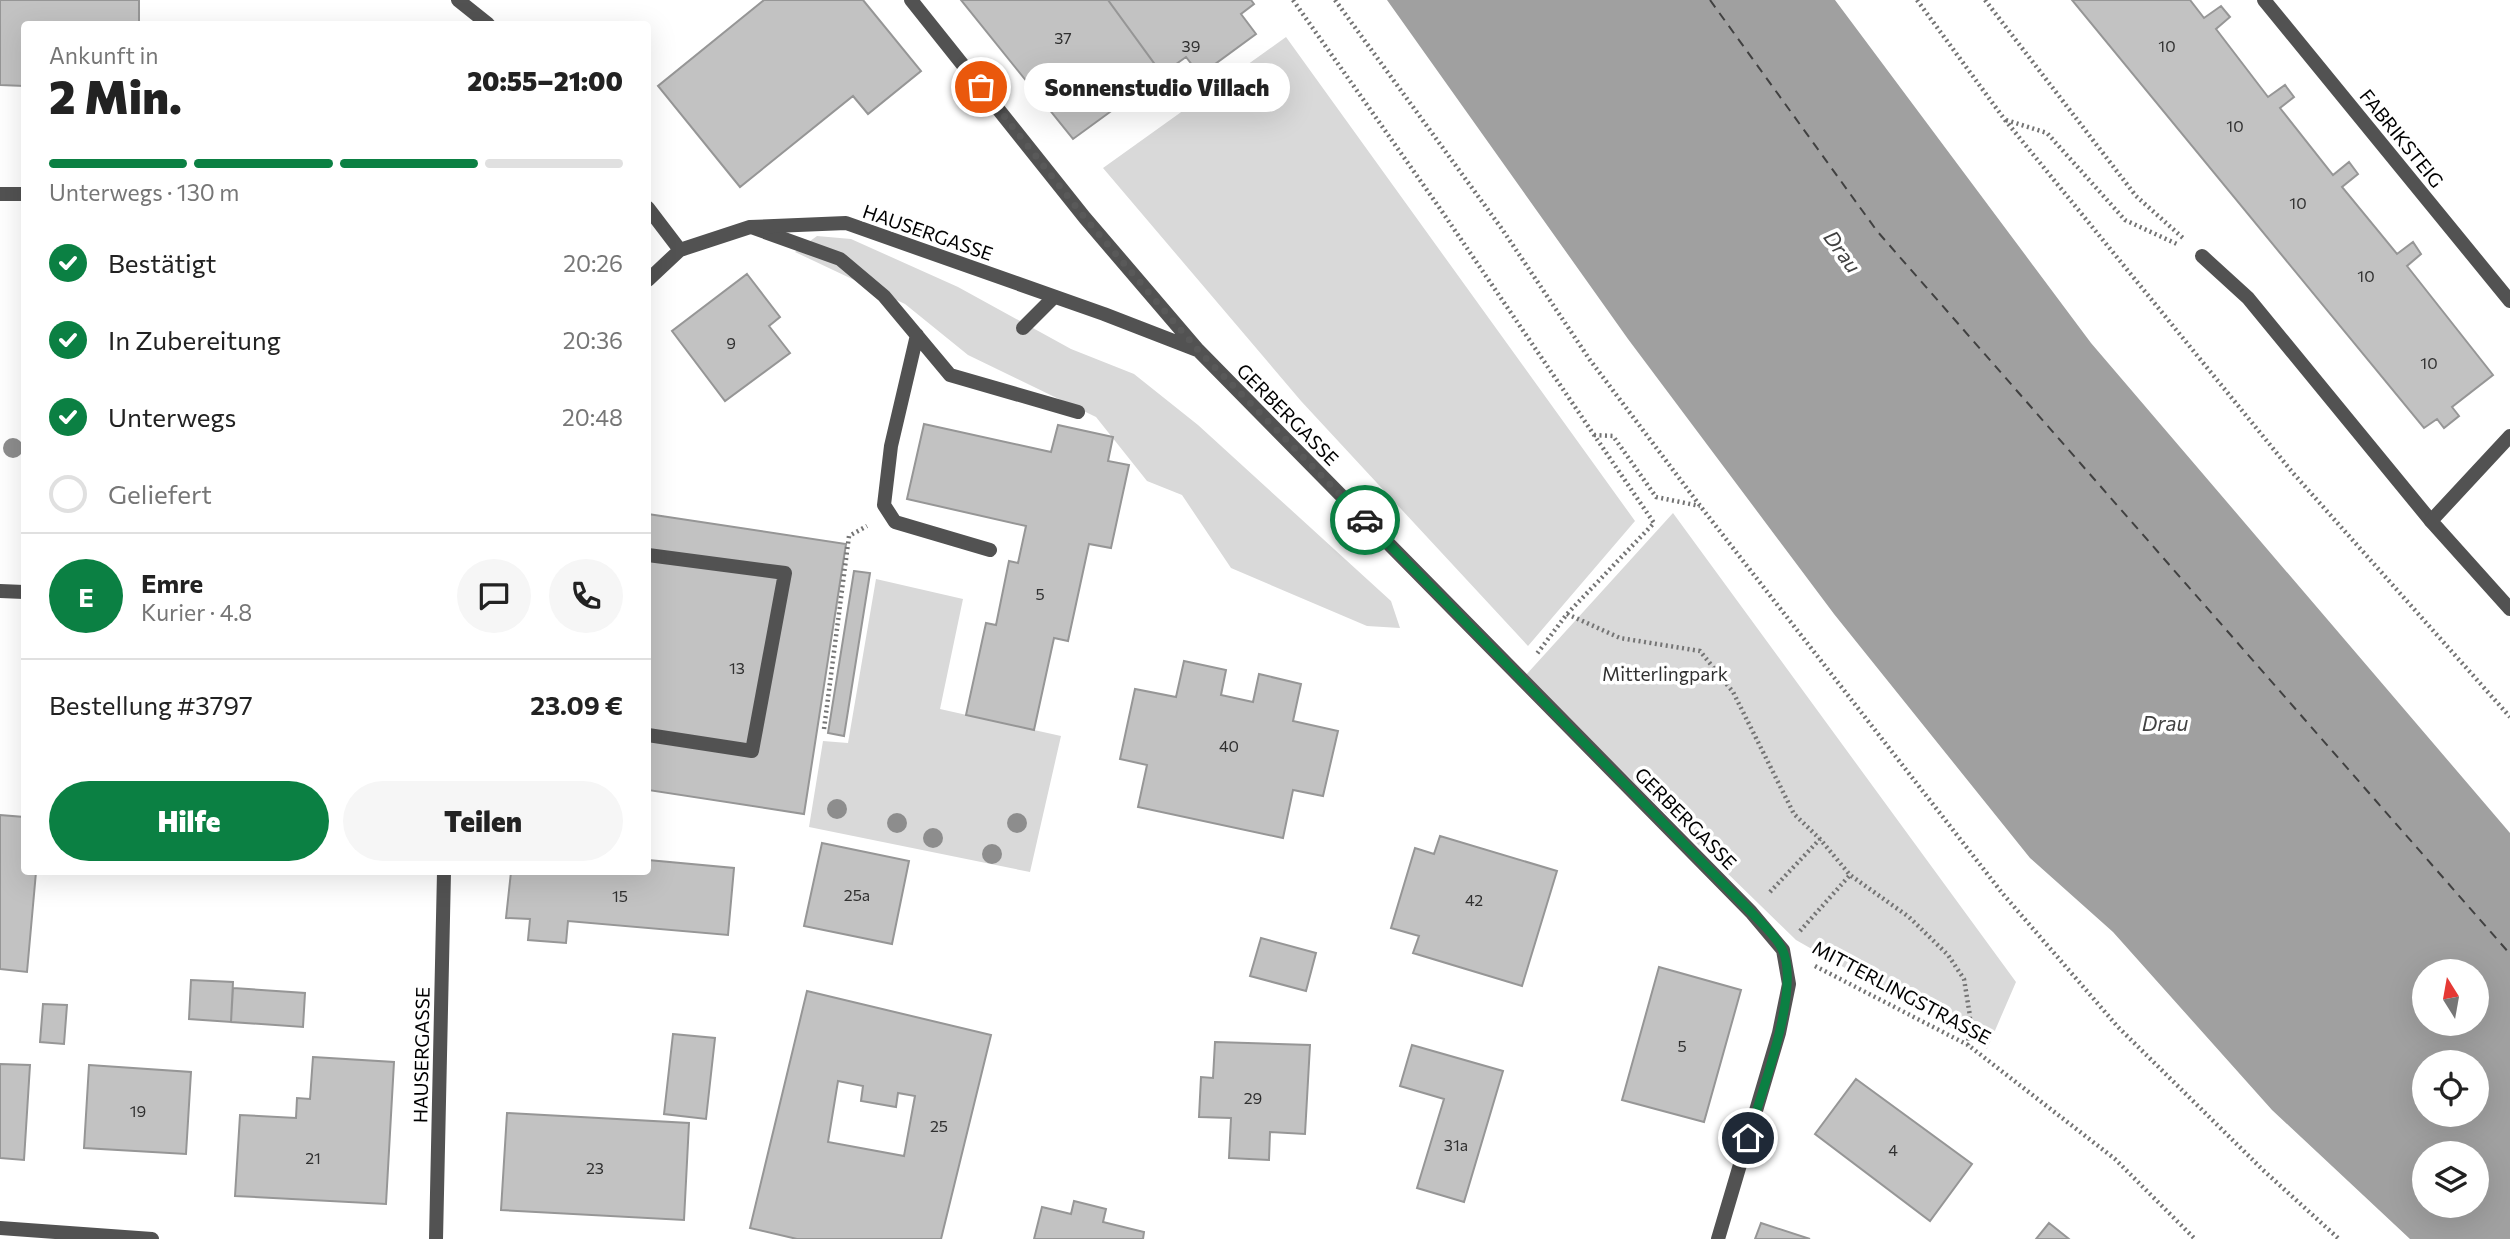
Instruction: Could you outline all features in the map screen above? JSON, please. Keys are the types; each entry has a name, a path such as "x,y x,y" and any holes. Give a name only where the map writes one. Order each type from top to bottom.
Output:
{"street":[{"path":"458,0 484,21"},
{"name":"GERBERGASSE","path":"911,0 1085,218 1198,350 1751,912 1783,950"},
{"name":"FABRIKSTEIG","path":"2264,0 2510,301"},
{"path":"0,194 21,194"},
{"path":"651,212 681,250"},
{"name":"HAUSERGASSE","path":"651,277 681,250 750,227 846,223 1198,350"},
{"path":"750,227 840,260 884,296 950,375 1078,412"},
{"path":"2202,256 2248,298 2431,521 2510,609"},
{"path":"1023,328 1054,297"},
{"path":"917,335 891,446 884,505 895,522 990,551"},
{"path":"2431,521 2510,436"},
{"path":"651,555 785,573 752,751 651,736"},
{"path":"0,591 21,592"},
{"name":"HAUSERGASSE","path":"436,1239 444,875"},
{"name":"MITTERLINGSTRASSE","path":"1718,1239 1779,1033 1788,984 1783,950"},
{"path":"0,1228 152,1239"}],"path":[{"path":"1293,0 1441,209 1654,523 1567,614 1531,661"},
{"path":"1335,0 1502,229 1590,359 1700,507 2003,894 2118,1027 2263,1170 2339,1239"},
{"path":"1917,0 2005,120 2293,473 2510,718"},
{"path":"1985,0 2136,195 2202,256"},
{"path":"2005,120 2047,133 2124,220 2202,256"},
{"path":"1594,435 1613,436 1656,498 1700,507"},
{"path":"824,729 849,536 889,514"},
{"path":"1567,614 1620,638 1700,651 1733,692 1794,814 1820,839 1850,875 1909,917 1948,955 1964,979 1970,1016 1968,1045"},
{"path":"1751,912 1820,839"},
{"path":"1783,950 1850,875"},
{"name":"MITTERLINGSTRASSE","path":"1783,950 1968,1045 2115,1159 2195,1239"}],"green space":[{"path":"1286,37 1635,521 1528,646 1301,401 1103,168"},
{"path":"817,236 851,239 958,287 1071,349 1134,374 1198,425 1391,601 1400,628 1367,626 1231,568 1182,495 1147,481 1096,417 968,355 905,304 795,252"},
{"name":"Mitterlingpark","path":"1673,513 2016,982 1987,1049 1796,940 1525,676"},
{"path":"876,579 963,599 940,709 1061,736 1030,872 809,827 823,741 848,743"}],"water":[{"name":"Drau","path":"1387,0 1835,0 2091,343 2510,833 2510,1239 2410,1239 2272,1110 2113,932 2030,858 1834,614 1628,339"}],"building":[{"path":"0,0 139,0 139,21 21,21 21,86 0,85"},
{"path":"764,0 863,0 921,71 868,114 853,96 740,187 658,86"},
{"path":"961,0 1108,0 1162,74 1073,139"},
{"path":"1108,0 1251,0 1254,4 1241,14 1256,34 1200,75 1186,57 1162,74"},
{"path":"2072,0 2190,0 2204,18 2221,6 2230,17 2216,29 2268,97 2285,85 2294,97 2280,108 2333,175 2349,162 2358,174 2342,187 2397,254 2413,242 2421,254 2407,266 2493,375 2452,407 2459,416 2444,428 2437,419 2424,428"},
{"path":"747,274 780,317 769,326 790,353 725,401 672,331"},
{"path":"924,424 1051,452 1058,425 1113,437 1108,461 1129,465 1111,548 1089,544 1068,641 1054,638 1034,730 966,715 986,623 996,625 1009,561 1018,563 1026,526 907,499"},
{"path":"651,514 846,544 804,814 651,790"},
{"path":"854,571 870,573 844,736 828,733"},
{"path":"1184,661 1226,670 1221,695 1253,702 1259,674 1301,684 1293,721 1338,731 1323,796 1293,790 1283,838 1138,807 1147,765 1120,759 1135,689 1176,697"},
{"path":"0,815 21,817 21,875 36,875 27,972 0,969"},
{"path":"1440,836 1557,871 1522,986 1413,953 1419,936 1391,928 1415,848 1434,854"},
{"path":"822,843 909,861 892,944 804,926"},
{"path":"651,860 734,868 728,935 568,921 566,943 528,940 530,919 506,918 511,875 651,875"},
{"path":"1261,938 1316,953 1306,991 1250,976"},
{"path":"1659,967 1741,990 1704,1122 1622,1100"},
{"path":"191,980 233,982 231,1022 189,1019"},
{"path":"233,988 305,993 303,1027 231,1022"},
{"path":"807,991 991,1035 941,1239 797,1239 750,1228","holes":["838,1081 863,1086 861,1101 896,1107 898,1093 915,1096 904,1156 828,1142"]},
{"path":"43,1004 67,1005 64,1044 40,1042"},
{"path":"673,1034 715,1038 706,1119 664,1114"},
{"path":"1215,1042 1310,1045 1305,1134 1270,1132 1269,1160 1229,1158 1231,1118 1199,1117 1201,1077 1213,1078"},
{"path":"1412,1045 1503,1071 1464,1202 1417,1188 1444,1099 1400,1086"},
{"path":"313,1057 394,1062 386,1204 235,1196 240,1115 296,1118 297,1098 310,1099"},
{"path":"0,1064 30,1065 24,1160 0,1158"},
{"path":"89,1065 191,1072 186,1154 84,1148"},
{"path":"1856,1079 1972,1164 1930,1221 1815,1134"},
{"path":"507,1113 689,1123 684,1220 501,1210"},
{"path":"1074,1201 1106,1209 1103,1222 1144,1232 1143,1239 1034,1239 1042,1207 1071,1214"},
{"path":"1761,1223 1810,1239 1755,1239"},
{"path":"2049,1223 2069,1239 2036,1239"}],"ferry route":[{"path":"1710,0 1877,231 2510,954"}],"way so far":[{"path":"981,87 1085,218 1198,350 1365,520"}],"place":[{"name":"Sonnenstudio Villach","path":"981,87"}],"route":[{"path":"1365,520 1751,912 1783,950 1788,984 1784,1009 1748,1138"}]}
